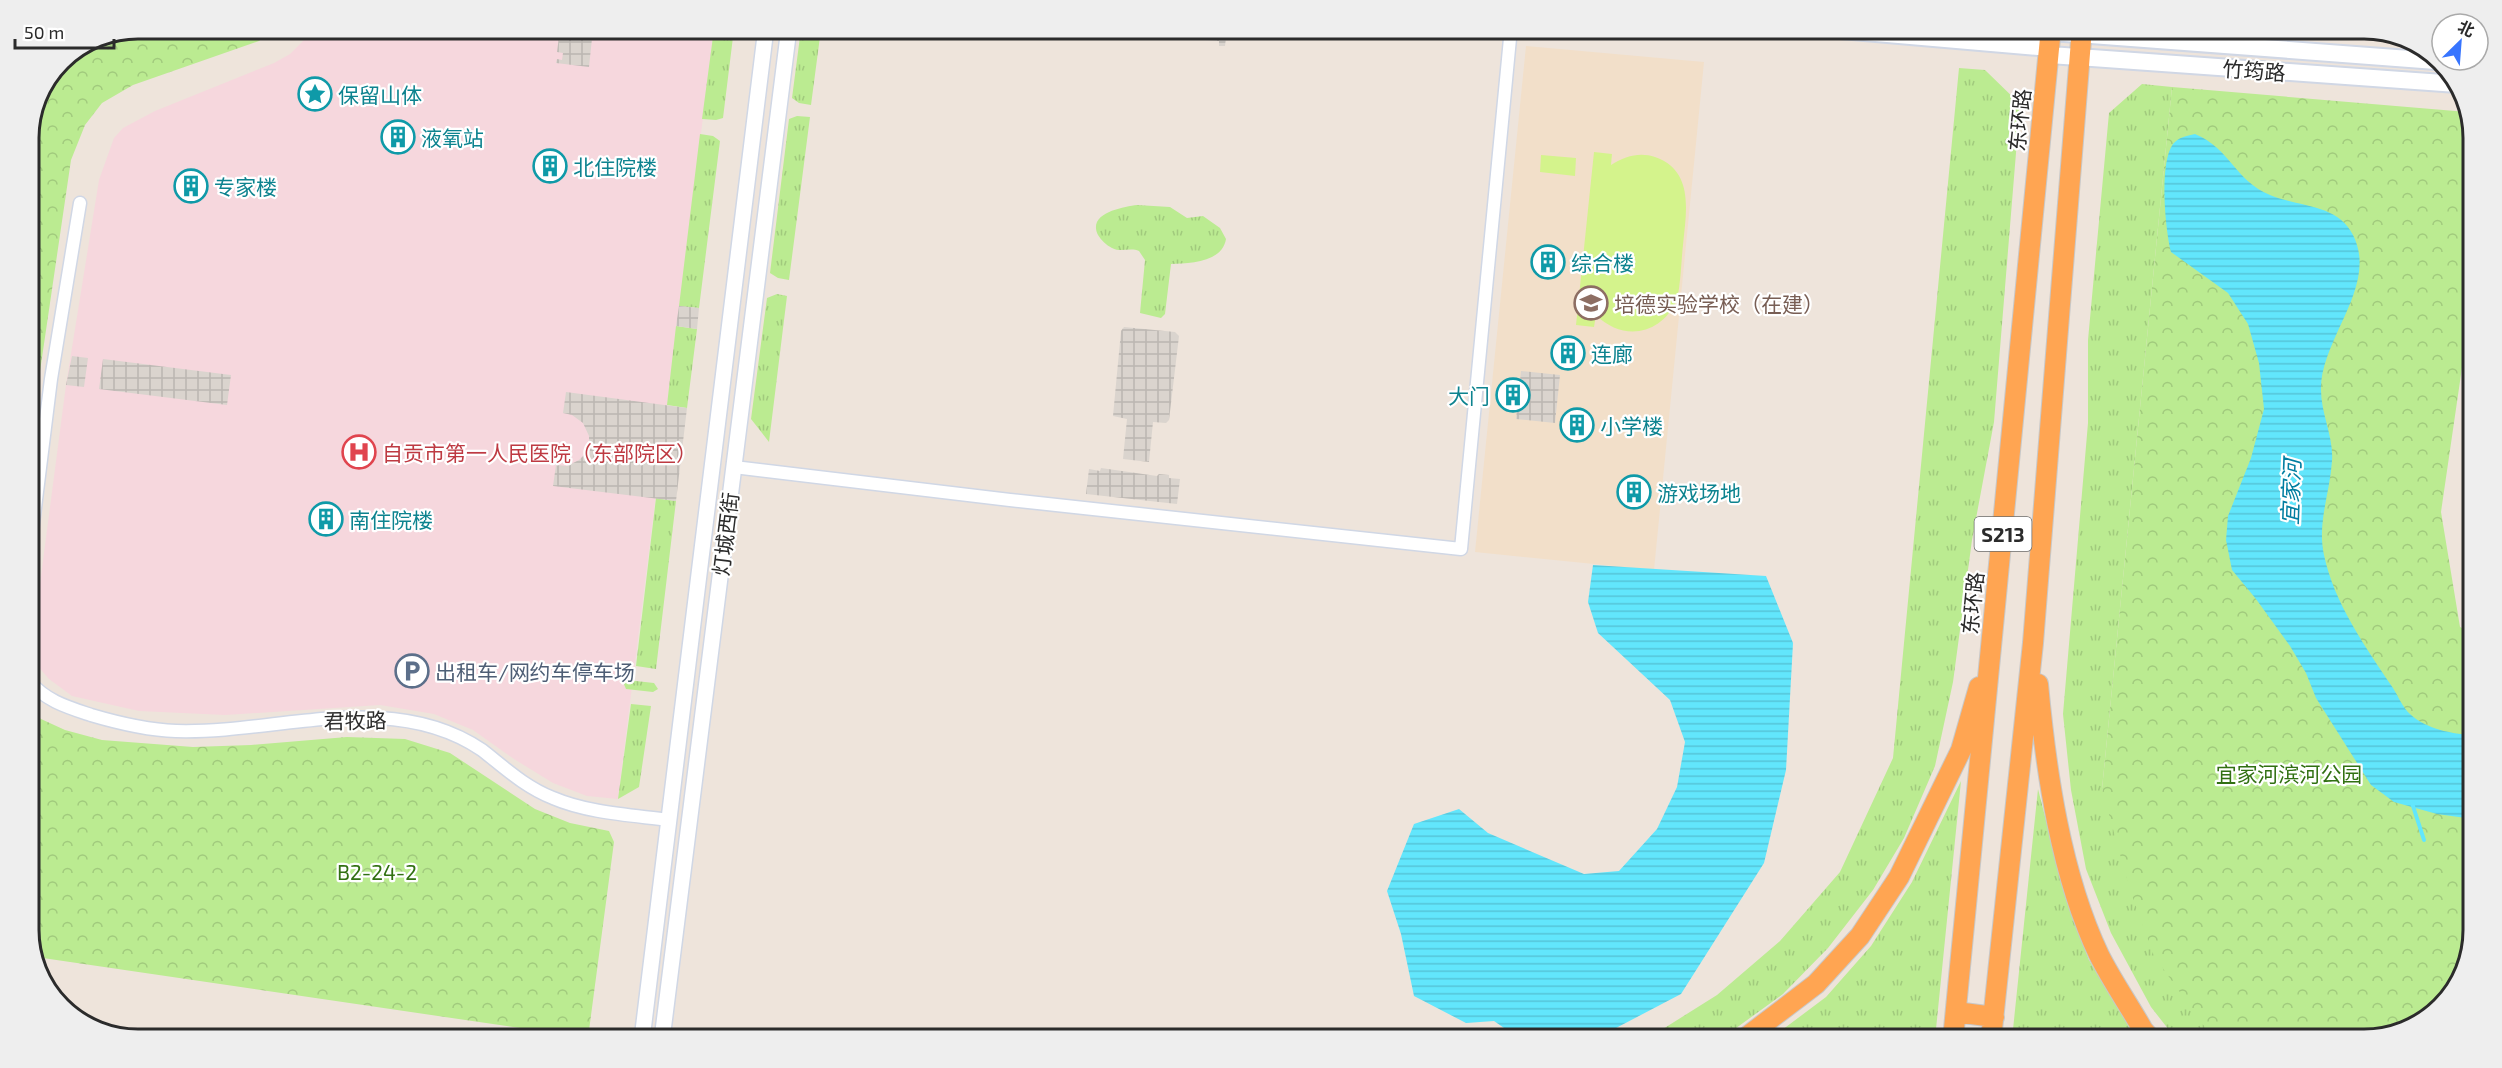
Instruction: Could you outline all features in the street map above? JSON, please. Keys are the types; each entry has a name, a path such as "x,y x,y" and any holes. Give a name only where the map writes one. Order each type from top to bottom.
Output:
{"highway":[{"name":"S213","path":"1992,1029 2033,643 2082,39"},
{"name":"东环路","path":"1954,1029 2050,41"},
{"path":"1758,1029 1815,984 1860,936 1899,877 1961,750 1992,638"},
{"path":"2033,643 2044,754 2077,897 2099,955 2144,1029"},
{"path":"1956,1012 1994,1017"}],"main road":[{"name":"竹筠路","path":"2014,39 2050,41 2081,58 2446,83"},
{"name":"竹筠路","path":"2167,39 2424,60"}],"street":[{"name":"灯城西街","path":"643,1029 765,39"},
{"name":"灯城西街","path":"663,1029 788,39"},
{"path":"734,467 1010,500 1461,549 1510,39"},
{"path":"39,476 51,379 80,203"},
{"name":"君牧路","path":"39,691 47,699 69,708 133,726 173,731 206,731 360,718 415,722 434,726 465,740 516,778 554,799 593,809 669,820"}],"shaded area":[{"name":"自贡市第一人民医院（东部院区）","path":"304,39 713,39 618,799 587,796 553,783 473,730 434,714 380,705 225,715 139,711 72,696 49,679 39,667 39,591 66,385 99,180 114,138 123,128 155,111 274,63 290,54"},
{"path":"559,39 592,39 589,67 556,63 557,59 562,60 563,53 557,52"},
{"path":"1226,39 1225,46 1219,46 1219,41 1206,40"},
{"name":"培德实验学校（在建）","path":"1526,46 1704,62 1654,570 1475,552"},
{"path":"679,306 699,308 697,329 676,326"},
{"path":"1124,327 1175,332 1179,336 1169,420 1166,423 1153,422 1149,462 1123,459 1127,419 1113,416 1121,331"},
{"path":"72,356 88,358 84,387 66,385"},
{"path":"103,359 231,375 227,405 99,389"},
{"path":"1521,371 1560,375 1555,423 1516,419"},
{"path":"566,392 687,408 676,501 553,486 556,465 567,466 579,460 589,443 589,436 583,423 572,415 563,413"},
{"path":"1101,468 1157,476 1159,474 1169,475 1169,478 1180,479 1177,504 1086,494 1089,469 1100,471"}],"green space":[{"path":"261,39 133,85 102,103 85,125 71,160 39,378 39,132 42,112 59,78 88,52 106,44 125,40"},
{"path":"713,39 733,39 723,118 702,119"},
{"path":"800,39 820,39 811,105 799,103 792,98"},
{"path":"1959,68 1985,70 2020,104 1994,422 1972,540 1953,682 1935,766 1904,838 1873,890 1828,948 1783,994 1735,1029 1663,1029 1717,995 1780,941 1840,872 1893,758"},
{"path":"2142,84 2172,87 2102,789 2210,1029 2168,1029 2151,1007 2111,933 2086,869 2071,790 2063,714 2088,423 2088,340 2109,113"},
{"name":"宜家河滨河公园","path":"2172,87 2459,111 2463,132 2463,361 2441,512 2460,627 2463,628 2463,930 2461,949 2450,980 2443,990 2419,1012 2390,1026 2364,1029 2206,1029 2154,956 2129,887 2102,789"},
{"path":"797,116 810,117 789,280 778,278 770,273 789,119"},
{"path":"700,134 713,136 720,141 699,308 679,306"},
{"path":"1594,152 1612,154 1611,165 1622,159 1644,155 1668,163 1677,172 1685,194 1686,220 1677,300 1661,321 1641,331 1618,329 1596,315 1594,327 1576,325"},
{"path":"1541,155 1576,158 1575,176 1540,172"},
{"path":"1137,205 1170,207 1187,218 1203,216 1220,228 1226,239 1223,247 1212,257 1195,262 1171,264 1165,314 1161,318 1140,313 1145,260 1139,251 1112,248 1101,239 1096,227 1097,221 1108,212"},
{"path":"777,294 787,296 769,442 751,419 767,298"},
{"path":"676,326 697,329 687,408 667,405"},
{"path":"656,498 676,501 656,669 636,666"},
{"path":"627,680 654,683 658,689 653,692 626,689 623,682"},
{"path":"631,704 651,706 639,787 618,799"},
{"name":"B2-24-2","path":"39,717 65,730 102,740 193,747 347,737 405,739 450,753 535,809 570,823 609,831 614,842 589,1029 527,1029 44,958 39,936"},
{"path":"1961,781 1936,1029 1783,1029 1826,997 1871,946 1912,882"},
{"path":"2038,789 2066,899 2089,960 2131,1029 2013,1029"}],"water":[{"path":"2195,134 2207,140 2258,189 2281,199 2328,212 2338,217 2353,235 2359,254 2359,274 2354,293 2329,351 2323,371 2321,390 2332,452 2322,531 2324,555 2343,608 2407,711 2431,727 2463,734 2463,818 2437,814 2394,802 2371,785 2316,698 2306,673 2290,646 2232,570 2226,540 2228,516 2251,458 2264,409 2259,363 2248,324 2228,293 2171,252 2164,196 2166,166 2173,144 2186,136"},
{"path":"1593,565 1766,576 1793,643 1786,770 1764,863 1681,994 1614,1029 1506,1029 1494,1021 1466,1023 1414,996 1401,934 1387,891 1414,824 1459,809 1488,833 1584,874 1619,871 1657,829 1677,787 1685,742 1670,700 1598,633 1588,602"}],"waterway":[{"name":"宜家河","path":"2412,803 2424,840"}],"place":[{"name":"保留山体","path":"315,94"},
{"name":"液氧站","path":"398,137"},
{"name":"北住院楼","path":"550,166"},
{"name":"专家楼","path":"191,186"},
{"name":"综合楼","path":"1548,262"},
{"name":"培德实验学校（在建）","path":"1591,303"},
{"name":"连廊","path":"1568,353"},
{"name":"大门","path":"1513,395"},
{"name":"小学楼","path":"1577,425"},
{"name":"自贡市第一人民医院（东部院区）","path":"359,452"},
{"name":"游戏场地","path":"1634,492"},
{"name":"南住院楼","path":"326,519"},
{"name":"出租车/网约车停车场","path":"412,671"}]}
